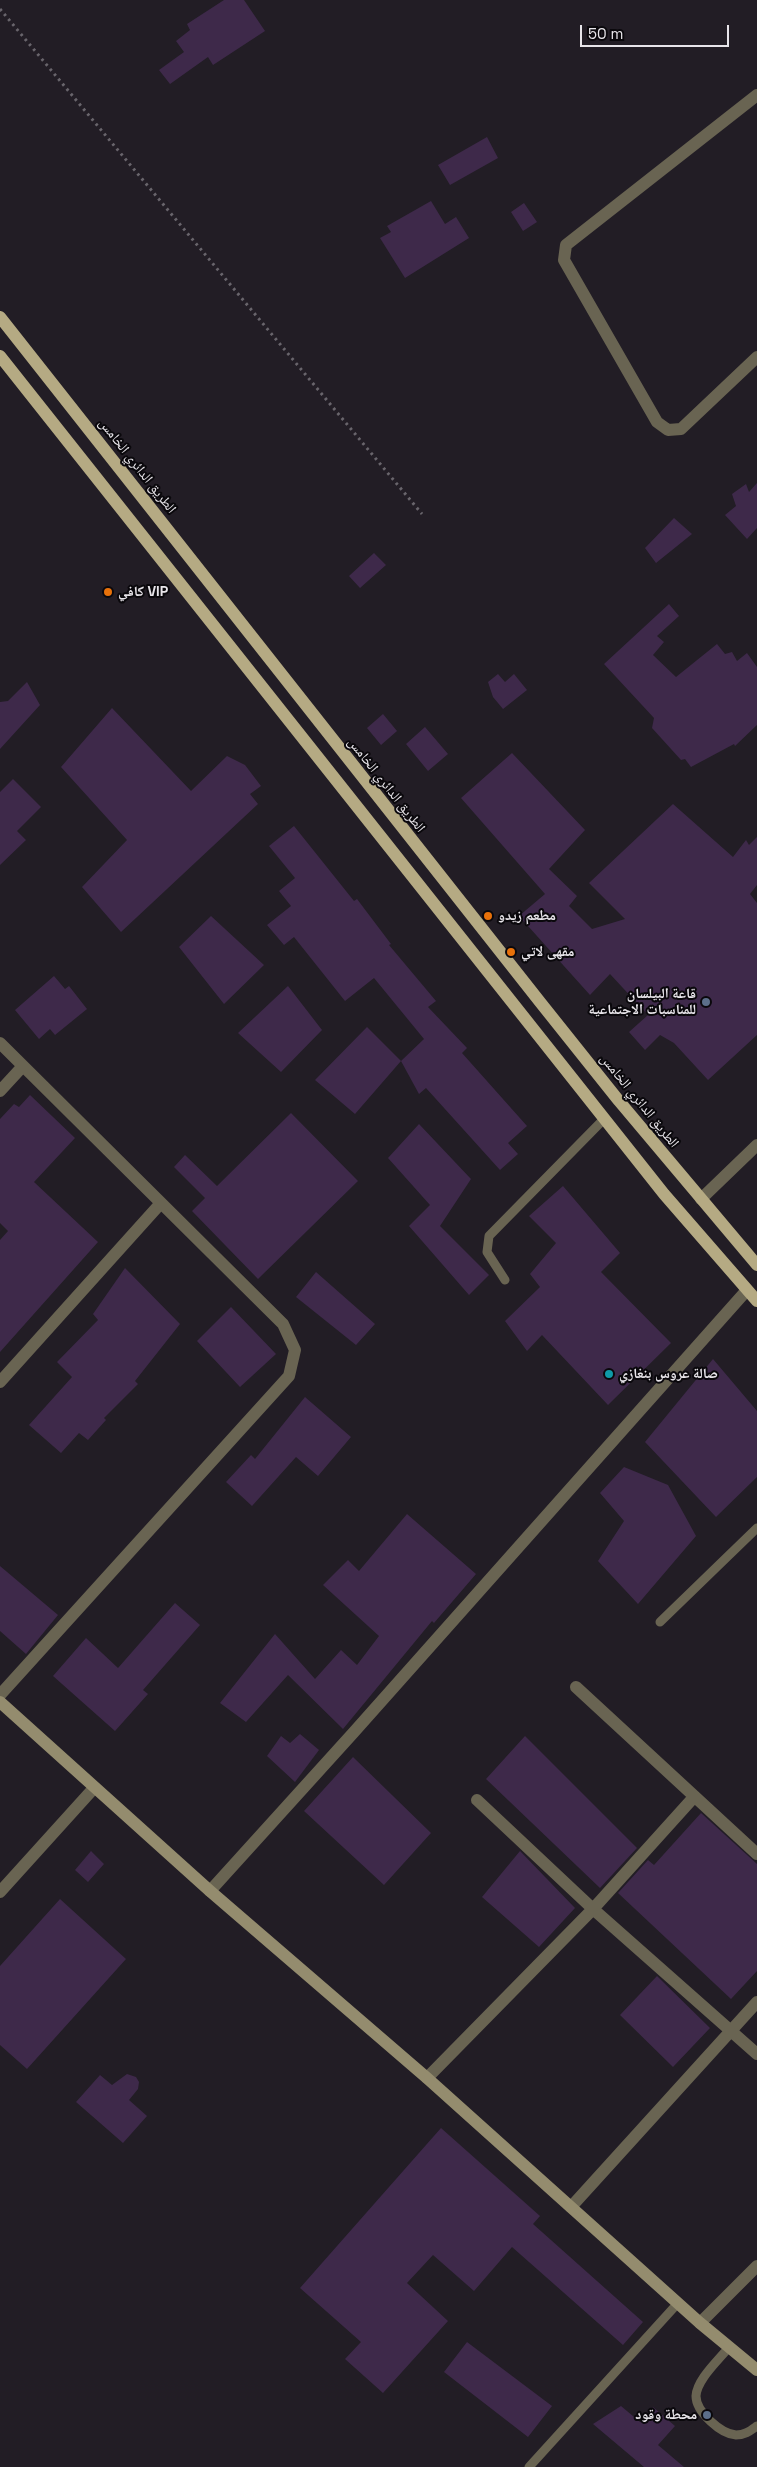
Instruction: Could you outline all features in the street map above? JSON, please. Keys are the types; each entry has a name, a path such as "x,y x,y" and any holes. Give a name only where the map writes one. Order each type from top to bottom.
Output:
{"main road":[{"name":"الطريق الدائري الخامس","path":"0,317 409,838 619,1101 757,1264"},
{"path":"0,356 604,1119 687,1222 757,1300"},
{"path":"0,1702 210,1892 427,2078 700,2323 757,2370"}],"street":[{"path":"757,95 566,245 564,260 657,422 668,430 681,429 757,357"},
{"path":"0,1043 283,1324 294,1350 289,1376 0,1694"},
{"path":"0,1091 22,1066"},
{"path":"701,1199 757,1145"},
{"path":"0,1382 161,1203"},
{"path":"210,1892 361,1725 747,1290"},
{"path":"576,1687 757,1854"},
{"path":"0,1892 94,1788"},
{"path":"427,2078 593,1909 694,1797"},
{"path":"476,1800 593,1909 757,2054"},
{"path":"571,2207 757,2002"},
{"path":"700,2323 757,2266"}],"lane":[{"path":"505,1280 487,1252 489,1236 604,1119"},
{"path":"660,1622 757,1528"},
{"path":"529,2467 678,2303"},
{"path":"729,2347 699,2385 696,2396 699,2409 719,2428 733,2435 748,2433 757,2426"}],"path":[{"path":"0,9 422,514"}],"building":[{"path":"224,0 244,0 265,31 213,65 208,57 170,84 159,70 184,52 176,41 190,30 187,24"},
{"path":"487,137 498,158 450,185 438,165"},
{"path":"431,201 445,224 456,217 469,238 405,278 380,238 391,232 387,226"},
{"path":"524,203 537,222 523,231 511,212"},
{"path":"757,483 757,528 747,539 725,515 736,506 732,494 746,484 749,492"},
{"path":"674,518 692,534 656,563 645,548"},
{"path":"374,553 386,565 360,588 349,576"},
{"path":"669,604 679,616 657,636 664,642 653,655 676,677 717,644 725,654 732,652 737,661 747,653 757,667 757,725 735,746 734,744 691,767 685,759 681,760 652,728 654,718 604,664"},
{"path":"498,674 505,682 514,674 527,690 503,709 493,697 488,682"},
{"path":"27,682 40,705 0,749 0,702 8,701"},
{"path":"112,708 191,791 227,756 245,765 261,786 250,794 258,804 121,932 82,887 127,840 61,767"},
{"path":"383,714 397,731 381,745 367,728"},
{"path":"425,727 448,754 428,771 406,744"},
{"path":"512,753 585,830 549,869 577,896 569,906 592,929 625,919 589,883 673,804 733,857 746,840 749,845 757,837 757,885 750,894 757,903 757,1035 708,1080 674,1043 660,1035 645,1050 629,1032 648,1015 610,974 590,995 519,916 545,894 461,798"},
{"path":"13,779 41,807 17,831 26,840 0,865 0,792"},
{"path":"294,826 354,901 357,899 391,944 389,945 436,1001 428,1007 467,1048 462,1053 527,1126 508,1143 518,1154 500,1170 426,1088 419,1094 401,1061 424,1039 374,978 345,1001 294,937 284,945 267,925 291,906 279,891 295,878 269,846"},
{"path":"211,916 264,965 224,1004 179,947"},
{"path":"54,976 65,989 69,986 87,1009 55,1035 50,1029 39,1039 15,1010"},
{"path":"288,986 322,1030 281,1072 238,1033"},
{"path":"367,1027 401,1061 355,1114 315,1080"},
{"path":"30,1095 75,1138 34,1182 98,1242 0,1352 0,1240 8,1231 0,1223 0,1119 14,1104 19,1107"},
{"path":"291,1113 358,1181 258,1279 192,1211 205,1198 174,1167 185,1155 217,1186"},
{"path":"419,1124 471,1179 440,1226 489,1275 469,1295 409,1226 430,1205 388,1158"},
{"path":"563,1186 620,1253 601,1272 671,1343 608,1405 542,1335 527,1351 505,1321 540,1287 530,1274 556,1243 529,1216"},
{"path":"125,1268 180,1324 135,1381 138,1384 104,1418 106,1420 88,1440 79,1433 61,1453 29,1425 72,1377 57,1362 98,1320 93,1314"},
{"path":"316,1272 375,1324 356,1345 296,1297"},
{"path":"231,1307 276,1354 240,1387 197,1341"},
{"path":"713,1359 757,1411 757,1477 716,1517 645,1442"},
{"path":"305,1397 351,1437 318,1476 296,1457 252,1506 226,1482 251,1455 255,1459"},
{"path":"624,1467 668,1485 696,1536 638,1604 598,1561 624,1521 600,1493"},
{"path":"407,1514 476,1574 434,1623 432,1621 343,1729 288,1675 246,1722 220,1703 275,1634 315,1679 341,1650 357,1665 379,1636 323,1585 348,1560 359,1571"},
{"path":"0,1566 58,1615 26,1654 0,1631"},
{"path":"175,1603 200,1625 143,1690 148,1694 115,1731 53,1676 86,1638 118,1668"},
{"path":"300,1734 319,1750 295,1782 267,1756 281,1736 290,1743"},
{"path":"525,1736 637,1848 600,1888 486,1779"},
{"path":"353,1757 431,1833 384,1885 304,1811"},
{"path":"701,1813 757,1864 757,1971 731,1999 618,1893 648,1860 654,1865"},
{"path":"91,1851 104,1864 88,1882 75,1870"},
{"path":"520,1851 575,1908 539,1947 482,1897"},
{"path":"60,1899 126,1959 27,2069 0,2045 0,1966"},
{"path":"657,1976 710,2028 673,2067 620,2015"},
{"path":"127,2074 136,2077 139,2082 138,2089 129,2100 147,2116 123,2143 76,2102 100,2075 112,2085"},
{"path":"441,2128 540,2216 533,2224 643,2322 623,2345 512,2247 474,2291 433,2255 407,2283 448,2321 383,2393 345,2359 361,2342 300,2288"},
{"path":"467,2342 552,2406 528,2437 444,2372"},
{"path":"621,2406 640,2422 653,2407 675,2426 658,2445 684,2467 644,2467 593,2424"}],"place":[{"name":"كافي VIP","path":"108,592"},
{"name":"مطعم زيدو","path":"488,916"},
{"name":"مقهى لاتي","path":"511,952"},
{"name":"قاعة البيلسان للمناسبات الاجتماعية","path":"706,1002"},
{"name":"صالة عروس بنغازي","path":"609,1374"},
{"name":"محطة وقود","path":"707,2415"}]}
